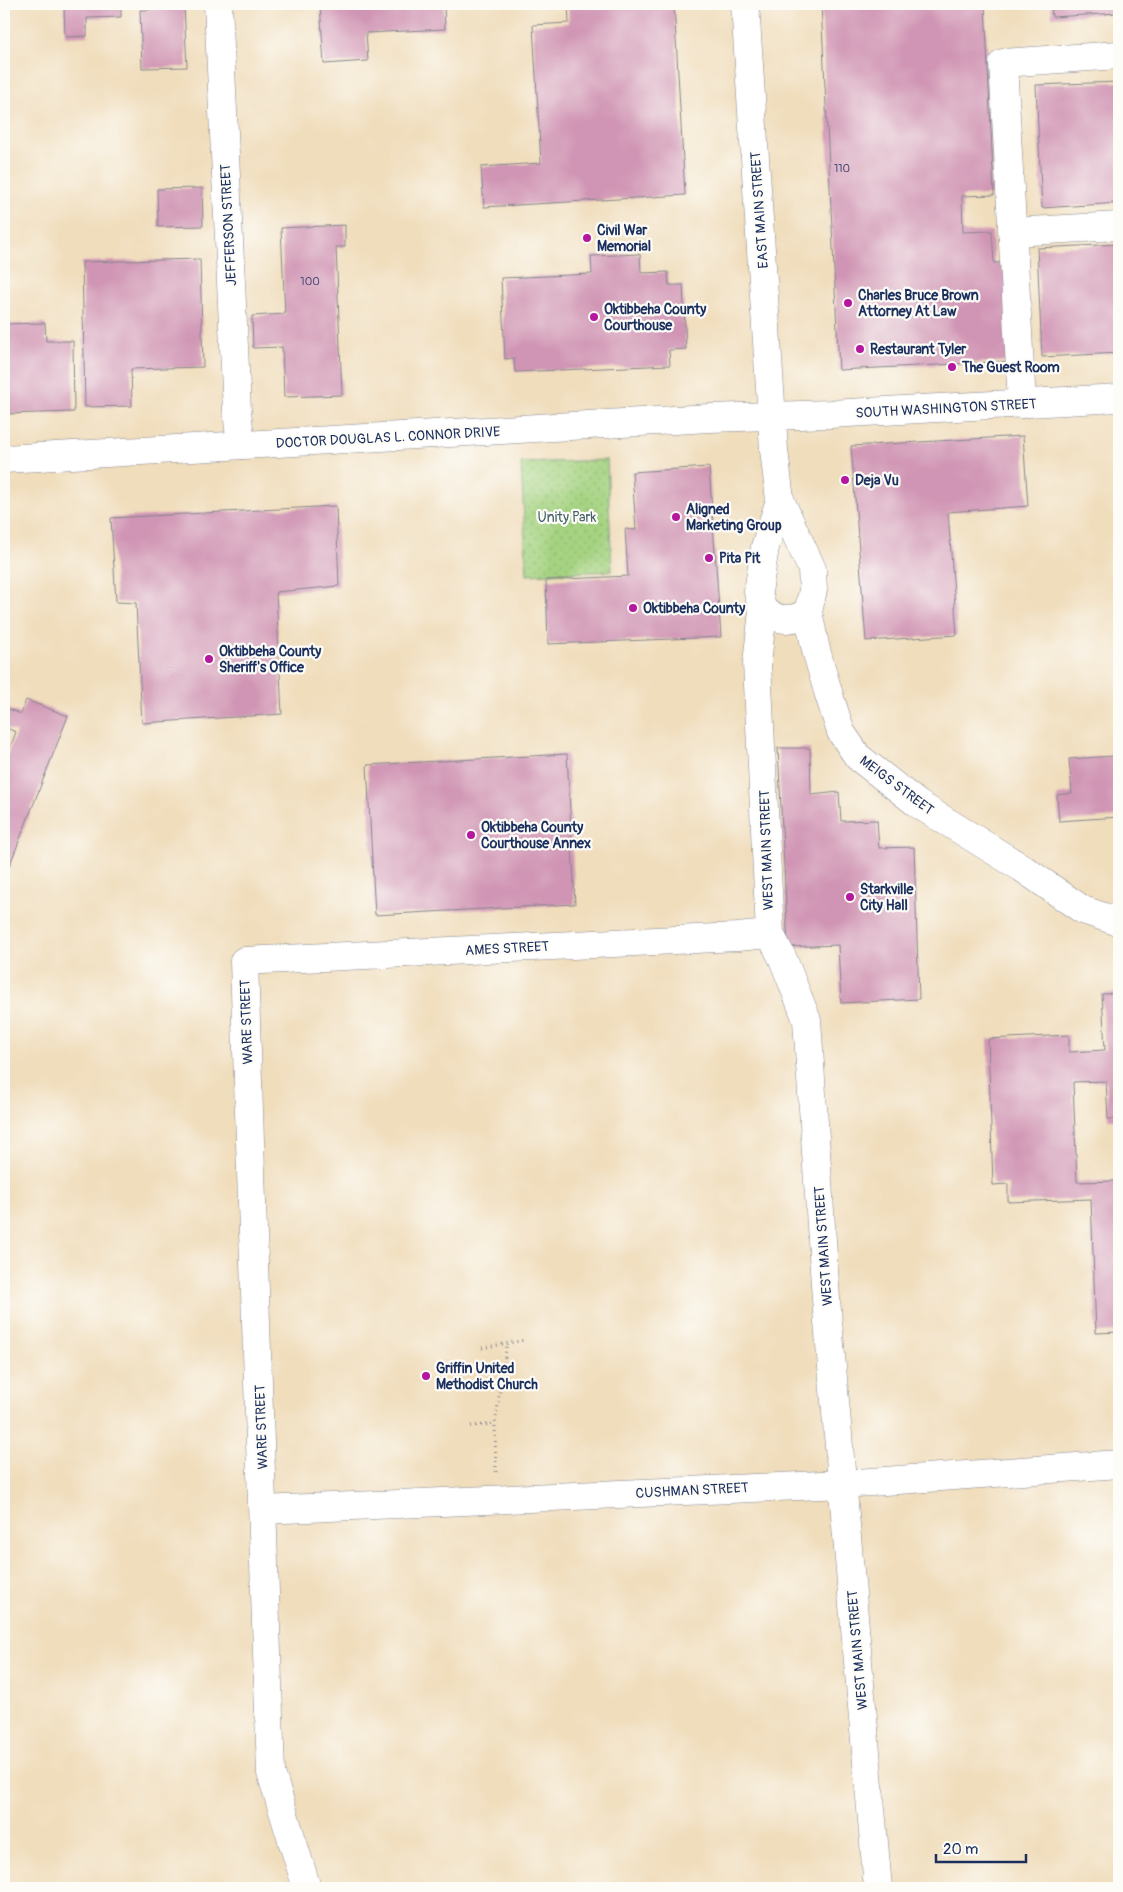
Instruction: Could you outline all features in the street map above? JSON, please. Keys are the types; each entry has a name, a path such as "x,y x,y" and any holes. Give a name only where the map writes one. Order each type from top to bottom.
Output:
{"street":[{"name":"JEFFERSON STREET","path":"218,4 237,411 241,445"},
{"name":"EAST MAIN STREET","path":"745,4 772,417"},
{"path":"1022,404 1003,63 1119,56"},
{"path":"1012,232 1119,226"},
{"name":"SOUTH WASHINGTON STREET","path":"772,417 1119,398"},
{"name":"DOCTOR DOUGLAS L. CONNOR DRIVE","path":"4,459 709,418 772,417"},
{"name":"WEST MAIN STREET","path":"772,417 780,500 765,547 758,592 763,611 757,663 770,934 783,959 807,1020 826,1299 878,1888"},
{"name":"MEIGS STREET","path":"780,500 812,569 813,590 808,612 826,686 841,732 858,757 918,804 1022,868 1083,910 1119,922"},
{"path":"763,611 774,618 785,619 798,618 808,612"},
{"name":"AMES STREET","path":"244,960 770,934"},
{"name":"WARE STREET","path":"244,960 271,1773 307,1888"},
{"name":"CUSHMAN STREET","path":"263,1510 842,1484 1119,1464"}],"path":[{"path":"482,1348 525,1340"},
{"path":"497,1499 495,1424 506,1344"},
{"path":"470,1426 495,1424"}],"green space":[{"name":"Unity Park","path":"607,460 612,571 527,575 521,463"}],"building":[{"path":"64,4 121,4 121,17 87,18 87,36 65,37"},
{"path":"150,4 184,4 187,67 142,68 140,10 150,10"},
{"path":"320,4 444,4 445,29 366,33 368,61 324,64"},
{"path":"568,4 674,4 685,195 484,207 481,167 541,163 533,25 569,23"},
{"path":"821,4 985,4 994,195 962,196 963,232 992,231 994,263 1009,262 1014,361 839,370"},
{"path":"1051,4 1119,4 1119,13 1052,17"},
{"path":"1119,82 1119,203 1042,208 1036,85"},
{"path":"202,188 203,226 158,227 157,189"},
{"path":"345,225 345,247 336,247 342,395 284,397 282,347 253,348 252,316 285,314 281,228"},
{"path":"1119,244 1119,353 1042,357 1037,248"},
{"name":"Oktibbeha County Courthouse","path":"640,254 641,273 668,272 669,285 683,285 686,349 669,350 670,365 515,372 514,358 505,359 501,278 592,274 591,256"},
{"path":"200,259 203,367 131,369 132,406 85,407 82,262"},
{"path":"45,323 46,341 73,341 74,412 4,414 4,324"},
{"path":"1023,436 1028,506 948,512 957,635 866,641 851,446"},
{"path":"709,467 721,637 548,644 546,580 628,576 625,529 636,530 632,472"},
{"name":"Oktibbeha County Sheriff's Office","path":"336,506 339,586 276,592 282,714 142,723 136,603 116,602 111,518"},
{"path":"26,700 68,716 7,872 4,871 4,764 16,732 4,727 4,707 21,714"},
{"name":"Starkville City Hall","path":"778,748 810,748 811,795 839,792 841,821 877,820 879,848 914,847 919,999 841,1003 838,945 788,947"},
{"name":"Oktibbeha County Courthouse Annex","path":"567,754 575,904 375,915 367,765"},
{"path":"1114,756 1119,817 1059,821 1057,795 1072,793 1069,759"},
{"path":"1119,993 1119,1119 1108,1119 1106,1081 1073,1082 1077,1182 1119,1181 1119,1332 1096,1333 1091,1199 1008,1202 1008,1184 993,1185 988,1039 1069,1035 1069,1052 1105,1050 1102,994"}],"place":[{"name":"Civil War Memorial","path":"587,238"},
{"name":"Charles Bruce Brown Attorney At Law","path":"848,303"},
{"name":"Oktibbeha County Courthouse","path":"594,317"},
{"name":"Restaurant Tyler","path":"860,349"},
{"name":"The Guest Room","path":"952,367"},
{"name":"Deja Vu","path":"845,480"},
{"name":"Aligned Marketing Group","path":"676,517"},
{"name":"Pita Pit","path":"709,558"},
{"name":"Oktibbeha County","path":"633,608"},
{"name":"Oktibbeha County Sheriff's Office","path":"209,659"},
{"name":"Oktibbeha County Courthouse Annex","path":"471,835"},
{"name":"Starkville City Hall","path":"850,897"},
{"name":"Griffin United Methodist Church","path":"426,1376"}]}
